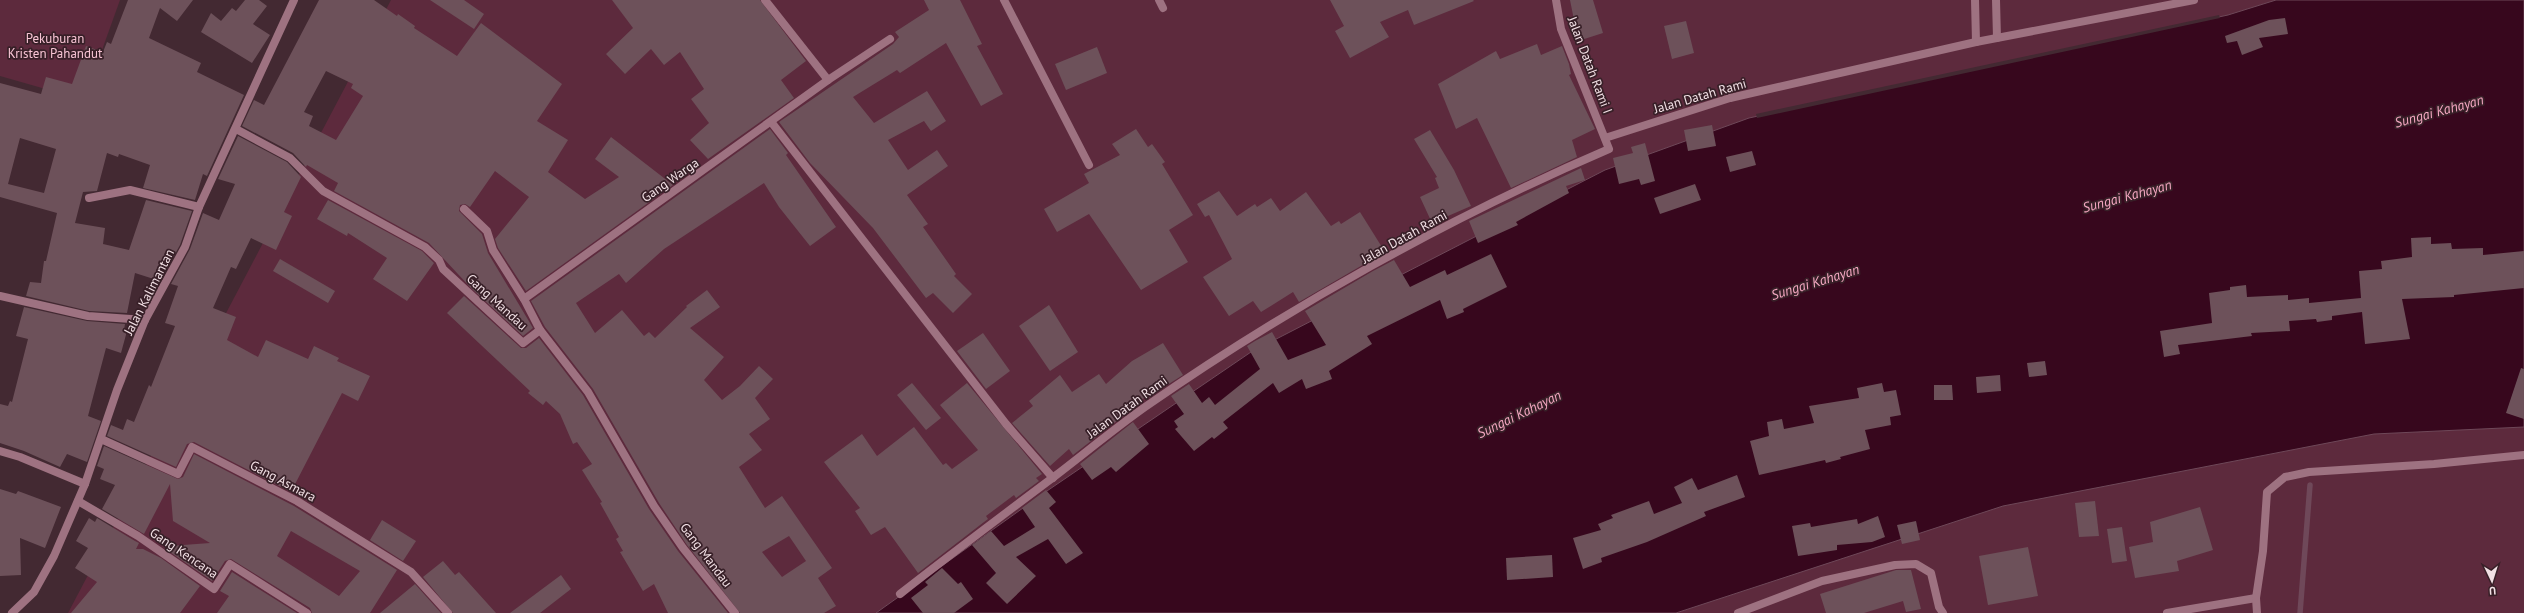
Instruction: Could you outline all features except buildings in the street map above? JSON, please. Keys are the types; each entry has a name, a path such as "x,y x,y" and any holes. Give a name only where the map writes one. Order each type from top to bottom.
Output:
{"street":[{"name":"Jalan Kalimantan","path":"12,613 34,592 54,556 78,501 145,320 185,248 199,207 294,0"},
{"path":"765,0 828,80"},
{"path":"1004,0 1089,165"},
{"name":"Jalan Datah Rami I","path":"1556,0 1561,29 1605,138"},
{"path":"1975,0 1976,42"},
{"path":"1996,0 1997,38"},
{"name":"Jalan Datah Rami","path":"900,594 1144,408 1246,341 1333,289 1454,223 1550,174 1609,149 1605,138 1730,98 1976,42 2194,0"},
{"name":"Gang Warga","path":"524,299 772,122 828,80 890,39"},
{"path":"772,122 1006,424 1053,478"},
{"name":"Gang Mandau","path":"236,129 290,158 323,191 388,224 425,247 439,260 443,269 523,342 540,330 588,392 654,506 683,548 735,613"},
{"path":"89,198 130,190 199,207"},
{"path":"464,209 487,231 493,250 524,299 540,330"},
{"path":"0,296 88,316 145,320"},
{"name":"Gang Asmara","path":"101,440 178,474 192,447 297,501 411,572 448,613"},
{"path":"0,450 84,484"},
{"path":"2257,613 2256,598 2263,551 2267,492 2285,477 2309,472 2434,464 2524,454"},
{"name":"Gang Kencana","path":"78,501 138,536 214,589 230,564 307,613"},
{"path":"1738,613 1822,581 1895,565 1916,564 1931,574 1939,607 1944,613"},
{"path":"2167,613 2256,598"}],"green space":[{"name":"Pekuburan Kristen Pahandut","path":"0,0 120,0 84,100 0,76"},
{"path":"391,0 2276,0 2228,15 1749,118 1605,170 1251,352 1044,493 876,613 68,613"},
{"path":"2524,427 2524,613 1676,613 2003,506 2374,434"}],"water":[{"name":"Sungai Kahayan","path":"2276,0 2524,0 2524,427 2374,434 2003,506 1676,613 876,613 1044,493 1251,352 1605,170 1749,118 2228,15"}],"pier":[{"path":"2219,15 2220,18 1757,118 1756,114"}],"waterway":[{"path":"2300,613 2310,485"}]}
